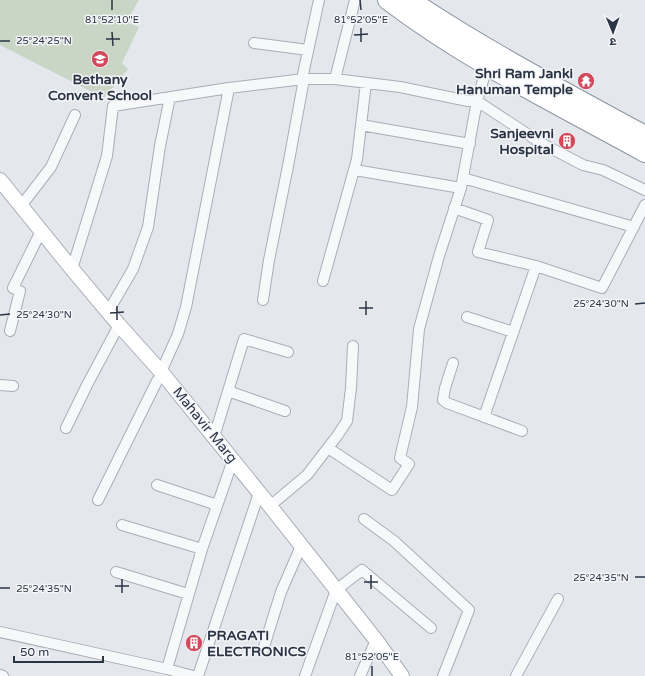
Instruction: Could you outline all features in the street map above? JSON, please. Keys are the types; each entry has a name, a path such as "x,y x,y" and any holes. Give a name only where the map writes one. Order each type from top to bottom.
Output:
{"highway":[{"path":"387,0 406,15 487,67 645,153"},
{"path":"411,0 453,28 503,57 645,135"}],"street":[{"path":"263,300 308,50 319,0"},
{"path":"335,79 356,0"},
{"path":"254,43 308,50"},
{"path":"328,448 392,490 409,464 400,458 412,407 419,329 439,256 462,183 477,101 487,67"},
{"path":"72,269 107,156 113,106 229,88 303,79 335,79 400,87 468,101 477,101 541,143 583,165 603,170 645,190"},
{"path":"323,281 355,170 362,125 366,83"},
{"path":"98,500 162,373 178,334 186,307 229,88"},
{"path":"108,312 133,269 148,227 160,146 170,97"},
{"path":"21,206 51,167 75,115"},
{"path":"362,125 470,144"},
{"path":"355,170 462,183 634,227"},
{"name":"Mahavir Marg","path":"0,180 72,269 162,373 233,460 376,640 402,676"},
{"path":"454,208 488,220 478,252 536,266 602,288 645,205"},
{"path":"10,331 20,291 14,288 42,231"},
{"path":"484,417 536,266"},
{"path":"467,317 513,332"},
{"path":"66,428 119,325"},
{"path":"214,437 244,339 288,352"},
{"path":"270,506 307,475 347,421 351,388 353,346"},
{"path":"453,363 444,388 443,400 447,403 522,431"},
{"path":"0,385 13,386"},
{"path":"228,391 285,411"},
{"path":"167,669 202,548 233,460"},
{"path":"157,485 217,505"},
{"path":"0,632 199,676 259,493"},
{"path":"364,519 394,541 469,610 443,676"},
{"path":"122,525 202,548"},
{"path":"263,650 280,592 301,546"},
{"path":"305,676 336,590 362,570 431,628"},
{"path":"116,572 188,594"},
{"path":"516,676 558,599"},
{"path":"360,676 376,640"}],"green space":[{"path":"0,0 139,0 126,22 139,27 122,63 128,69 104,98 0,45"}],"place":[{"name":"Bethany Convent School","path":"100,59"},
{"name":"Shri Ram Janki Hanuman Temple","path":"586,81"},
{"name":"Sanjeevni Hospital","path":"567,141"},
{"name":"PRAGATI ELECTRONICS","path":"194,643"}]}
